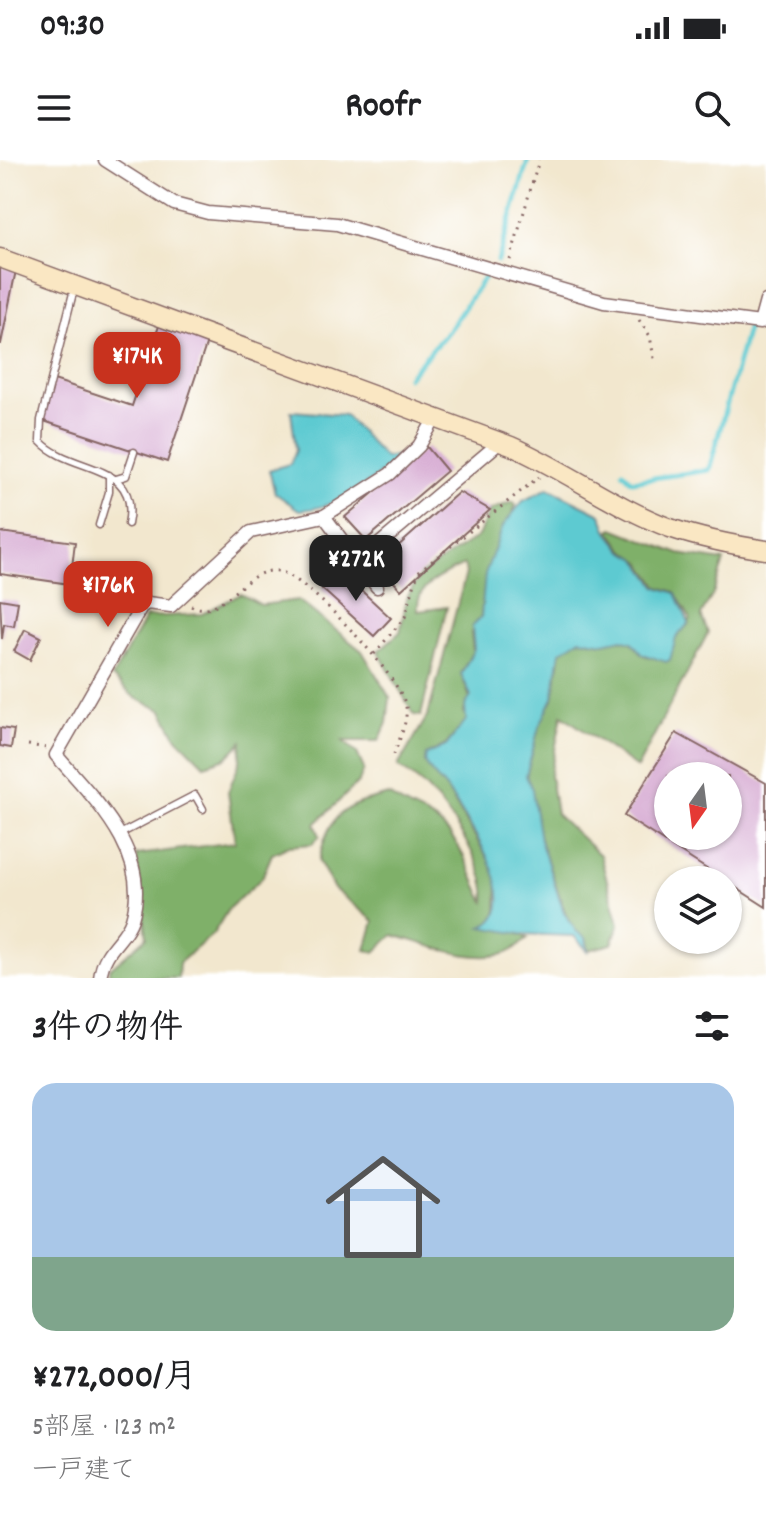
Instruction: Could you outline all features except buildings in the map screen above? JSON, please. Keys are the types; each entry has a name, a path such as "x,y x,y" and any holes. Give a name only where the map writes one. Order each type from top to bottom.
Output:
{"street":[{"path":"105,160 174,204 239,218 337,224 604,302 760,323 766,301"},
{"path":"0,258 499,443 556,466 618,504 669,527 716,542 766,550"},
{"path":"100,978 109,948 132,922 135,900 132,867 120,834 56,755 141,607 147,603 165,608 181,598 251,532 324,516 390,474 419,446 434,420"},
{"path":"358,562 499,443"},
{"path":"324,516 377,587"}],"lane":[{"path":"75,285 41,420 40,441 51,453 112,477 128,491 131,508 128,524"},
{"path":"112,477 126,476 134,452"},
{"path":"99,525 112,477"},
{"path":"120,834 195,795 203,809"}],"path":[{"path":"506,273 539,160"},
{"path":"629,305 650,336 655,364"},
{"path":"374,654 405,617 418,572 524,486 556,466"},
{"path":"181,598 189,605 204,610 216,606 260,574 274,570 290,574 374,654 393,678 406,708 394,754"}],"green space":[{"path":"513,502 516,505 486,572 481,616 471,633 473,651 461,673 470,698 464,711 467,720 446,745 426,755 425,763 446,788 498,875 497,910 494,919 483,927 510,930 528,938 510,952 493,956 450,952 393,935 375,952 366,950 374,921 334,889 319,861 333,822 340,814 360,803 389,795 440,824 457,844 485,902 481,874 457,827 428,790 398,766 428,715 466,573 464,565 432,582 418,602 418,611 447,607 421,716 414,715 378,651 400,632 407,598 420,575 478,536 490,510"},
{"path":"613,528 679,554 724,561 713,594 701,615 708,633 637,768 562,715 550,775 556,814 600,855 619,924 612,944 589,950 586,938 575,931 565,912 541,843 526,777 539,725 553,699 561,651 579,639 603,643 620,639 632,642 643,655 667,661 677,634 689,624 690,618 675,592 659,587 641,562 623,549 610,531"},
{"path":"241,594 261,605 298,600 362,651 390,698 387,723 379,741 343,741 357,753 364,769 359,782 315,824 320,836 312,844 289,846 272,854 262,878 229,908 213,934 179,963 178,978 109,978 109,969 147,937 136,855 235,842 228,792 240,761 242,742 226,758 204,765 177,738 162,710 135,698 112,677 146,617 202,614"}],"water":[{"path":"291,411 345,415 385,458 404,454 356,491 328,504 299,510 275,493 269,470 290,464 296,450"},
{"path":"548,488 601,514 608,532 623,551 636,558 657,587 676,593 689,623 676,638 670,660 666,662 642,654 632,642 622,639 604,643 580,639 560,652 553,698 539,727 526,776 532,789 540,840 564,912 576,931 586,938 588,951 574,936 521,934 482,927 495,917 499,901 497,882 479,840 448,791 425,762 426,755 446,746 466,720 465,706 471,696 461,674 474,649 472,627 481,617 485,574 503,526 523,501"}],"waterway":[{"path":"498,261 528,160"},
{"path":"408,377 449,330 486,275"},
{"path":"623,472 632,481 709,470 749,322"}]}
